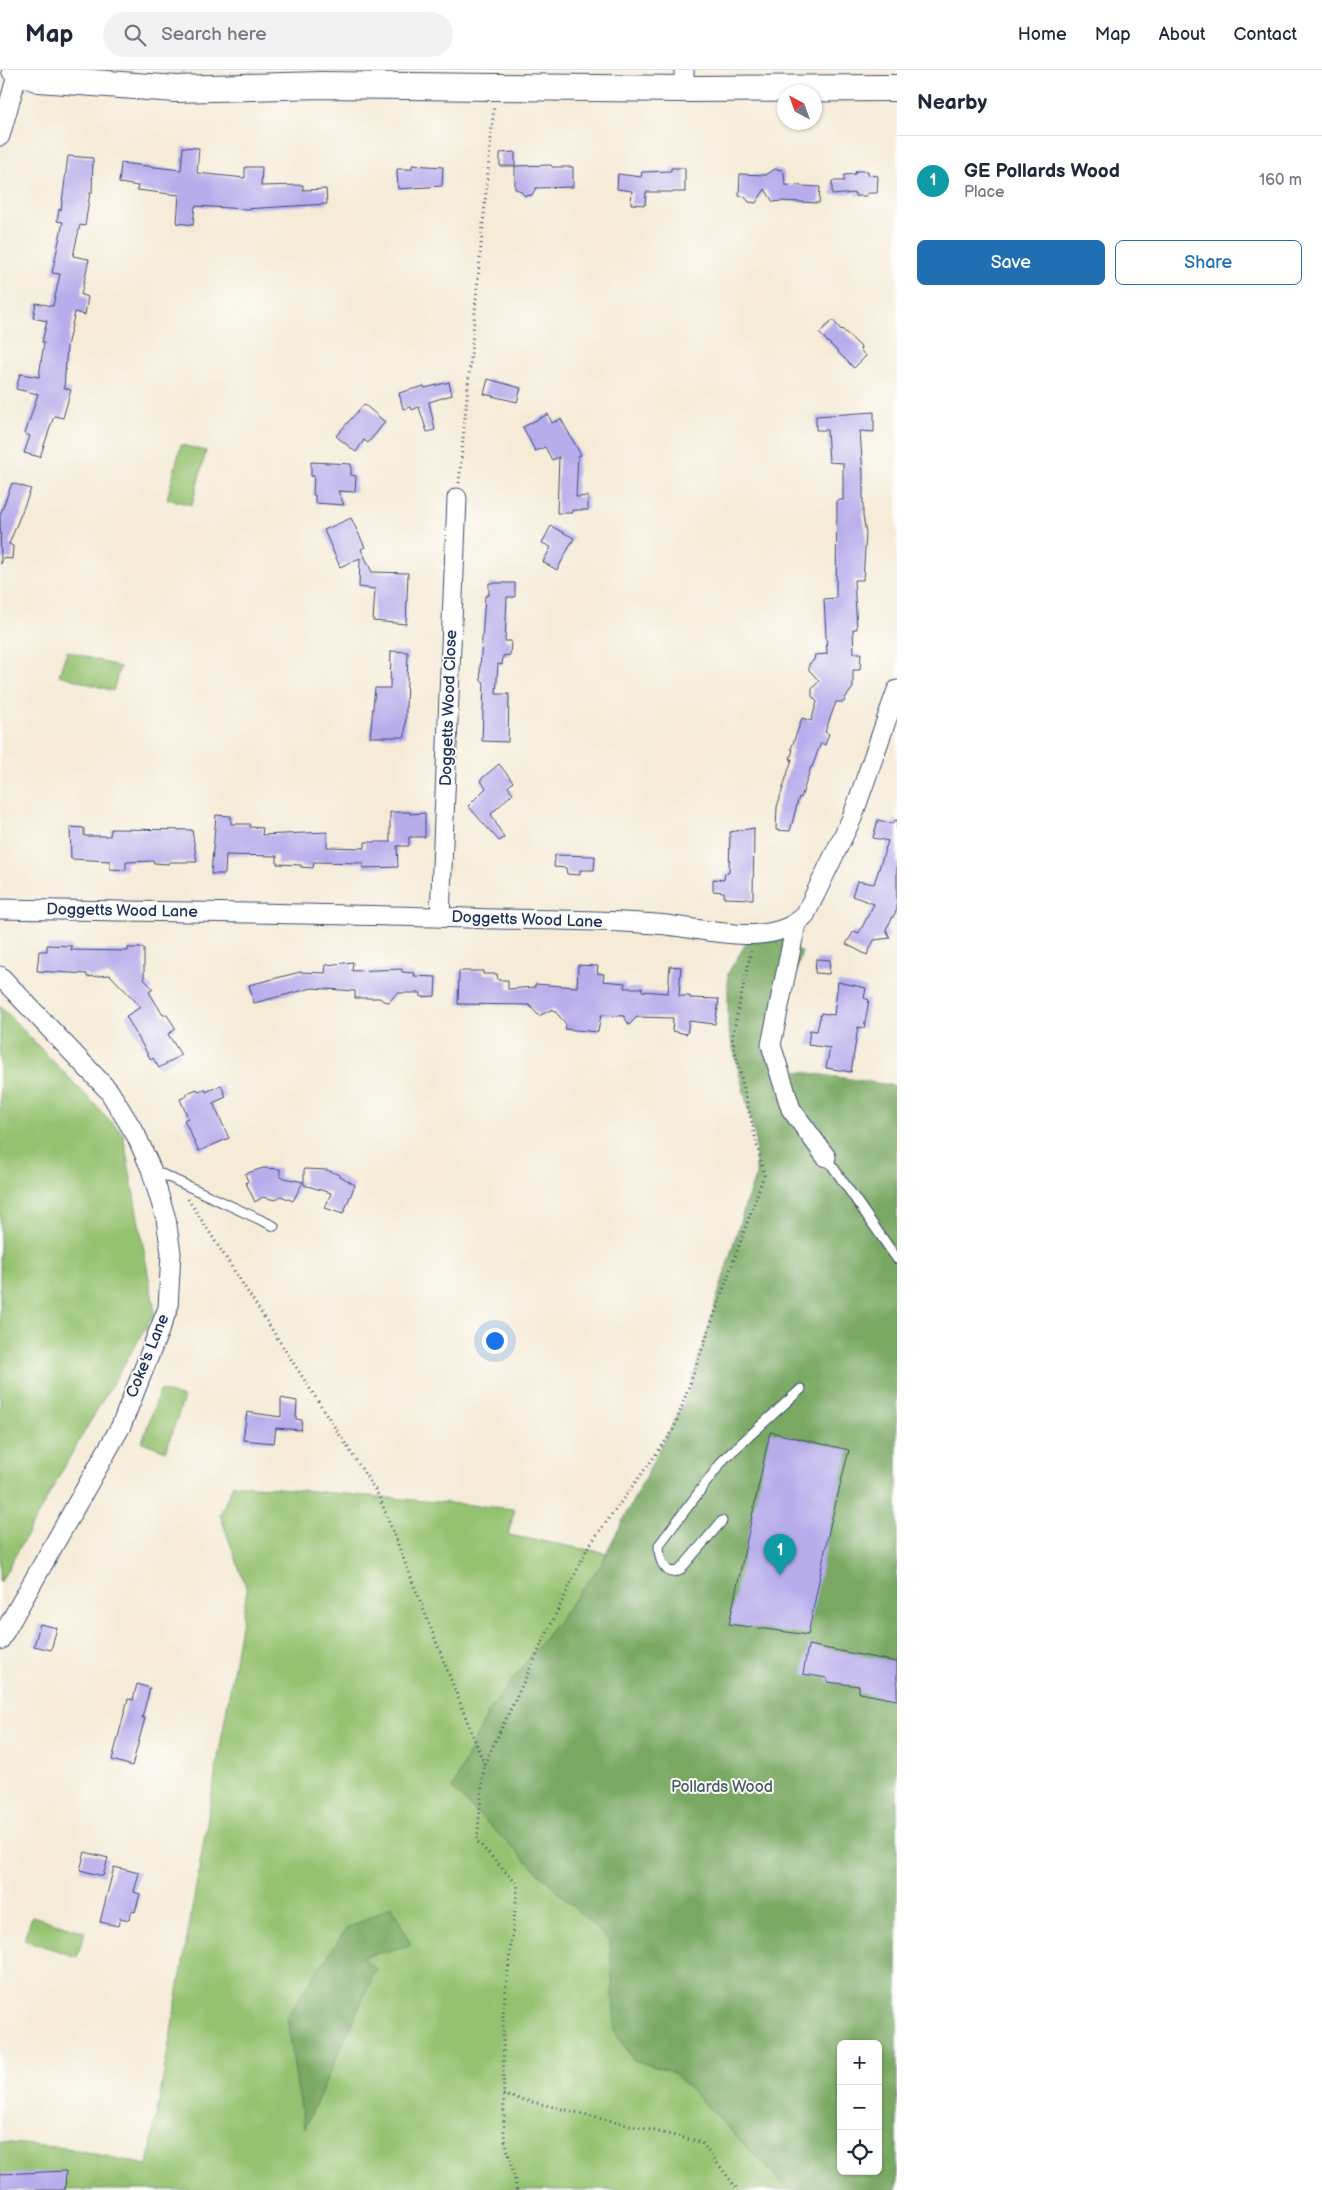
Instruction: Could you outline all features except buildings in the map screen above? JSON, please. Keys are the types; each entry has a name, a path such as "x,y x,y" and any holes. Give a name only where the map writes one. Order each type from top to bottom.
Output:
{"main road":[{"path":"16,71 39,79 176,89 321,85 496,88 684,79 897,88"}],"street":[{"path":"0,136 16,71"},
{"name":"Doggetts Wood Close","path":"440,917 457,498"},
{"path":"826,1158 791,1108 771,1045 796,924 805,915 852,818 897,690"},
{"name":"Doggetts Wood Lane","path":"0,909 440,917 658,924 754,936 796,924"},
{"name":"Coke's Lane","path":"0,976 109,1091 136,1135 151,1169 166,1219 171,1253 168,1308 120,1426 0,1640"}],"lane":[{"path":"826,1158 897,1259"},
{"path":"151,1169 274,1226"},
{"path":"722,1521 680,1570 670,1572 664,1567 659,1556 659,1545 724,1459 801,1389"}],"path":[{"path":"457,498 496,88"},
{"path":"517,2190 504,2135 503,2013 518,1885 478,1841 484,1765 588,1547 673,1431 764,1175 732,1038 754,936"},
{"path":"176,1180 379,1496 484,1765"},
{"path":"503,2095 701,2142 738,2190"}],"green space":[{"path":"181,445 206,451 192,505 167,499"},
{"path":"67,651 120,667 113,691 59,675"},
{"name":"Pollards Wood","path":"748,940 782,940 802,952 782,1019 783,1069 897,1086 897,2190 789,2190 674,2073 633,2060 615,2031 610,1942 452,1789 488,1712 603,1562 688,1394 746,1202 756,1175 755,1136 728,1028 728,973"},
{"path":"0,1006 123,1134 155,1312 77,1444 0,1583"},
{"path":"160,1390 184,1398 166,1451 142,1442"},
{"path":"233,1484 515,1509 508,1535 606,1553 549,1760 837,2165 837,2175 882,2175 897,2190 0,2190 0,2142 67,2148 148,2165 247,1590 220,1515"},
{"path":"392,1906 411,1945 362,1957 376,1969 305,2128 287,2016 346,1929"},
{"path":"32,1916 85,1932 77,1957 24,1940"}],"place":[{"name":"GE Pollards Wood","path":"780,1575"}]}
